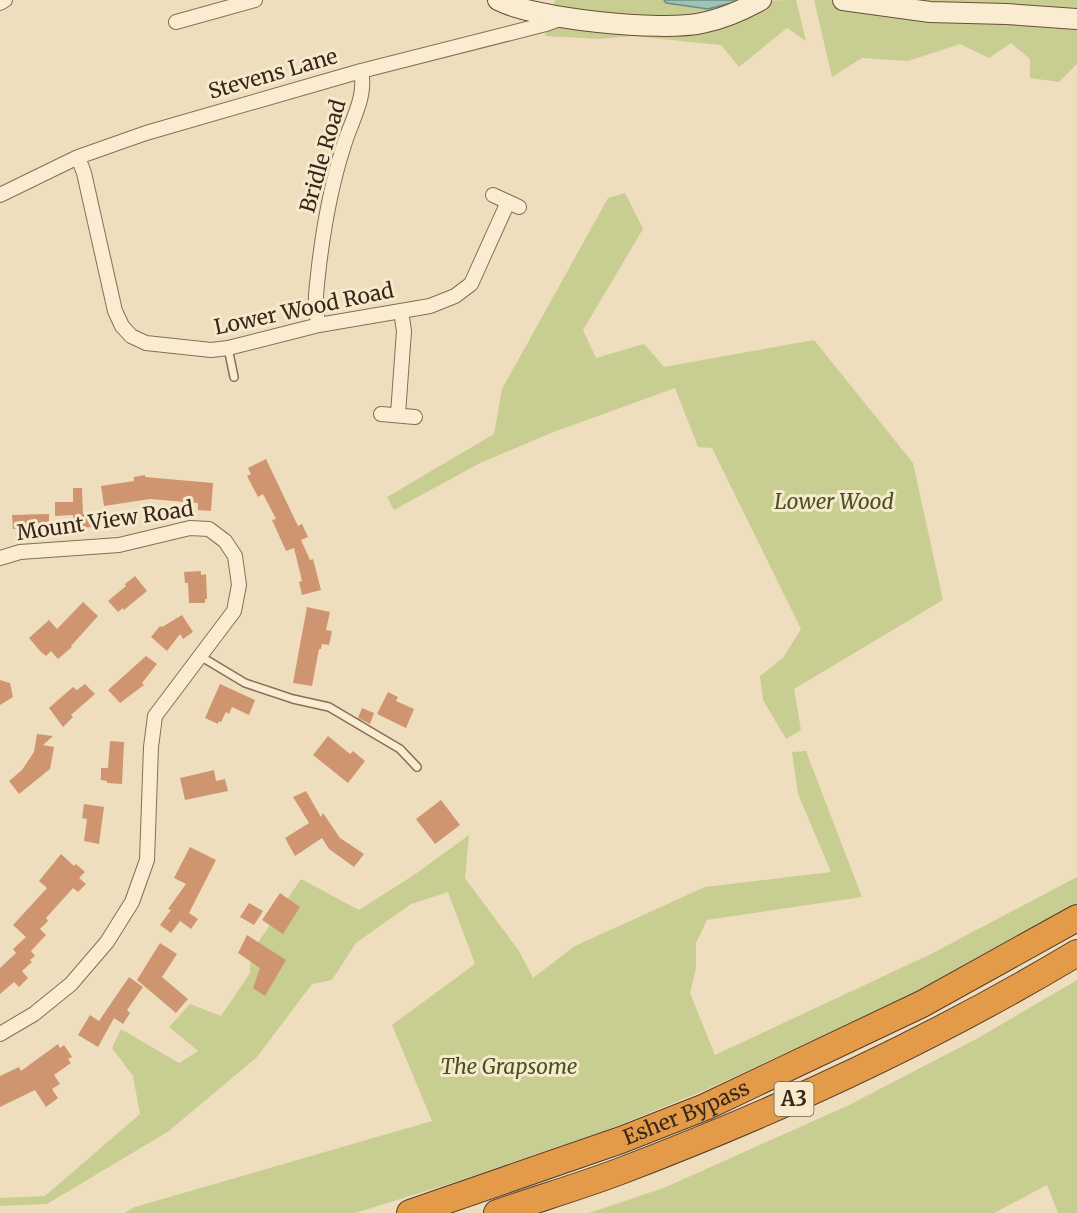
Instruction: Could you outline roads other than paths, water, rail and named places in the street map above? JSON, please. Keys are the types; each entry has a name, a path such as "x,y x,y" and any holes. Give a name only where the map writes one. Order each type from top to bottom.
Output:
{"highway":[{"name":"Esher Bypass","path":"410,1213 621,1140 705,1107 922,1004 1077,918"},
{"name":"Esher Bypass","path":"497,1213 618,1172 772,1109 930,1036 1077,953"}],"street":[{"path":"0,3 5,0"},
{"path":"176,22 255,0"},
{"path":"498,0 520,9 639,26 701,24 746,8 761,0"},
{"path":"843,0 930,12 1077,19"},
{"path":"518,31 520,9"},
{"name":"Stevens Lane","path":"0,195 78,157 146,133 362,71 566,17"},
{"name":"Bridle Road","path":"319,325 315,302 327,202 344,142 362,96 364,86 362,71"},
{"name":"Lower Wood Road","path":"78,157 84,173 115,311 122,326 131,336 146,343 191,350 228,348 319,325 430,306 444,301 471,284 514,204 493,195"},
{"path":"398,414 404,331 401,311"},
{"path":"381,414 415,417"},
{"name":"Mount View Road","path":"0,558 20,552 119,545 190,528 209,529 225,541 235,556 239,585 234,611 200,656"},
{"path":"0,1034 34,1014 71,984 107,942 132,902 147,860 151,747 155,716 200,656"}],"lane":[{"path":"228,348 234,377"},
{"path":"200,656 245,684 329,707 400,748 417,767"}],"water":[{"path":"664,0 743,0 708,9 666,3"}],"park label":[{"name":"Lower Wood","path":"834,502"},
{"name":"The Grapsome","path":"509,1067"}]}
